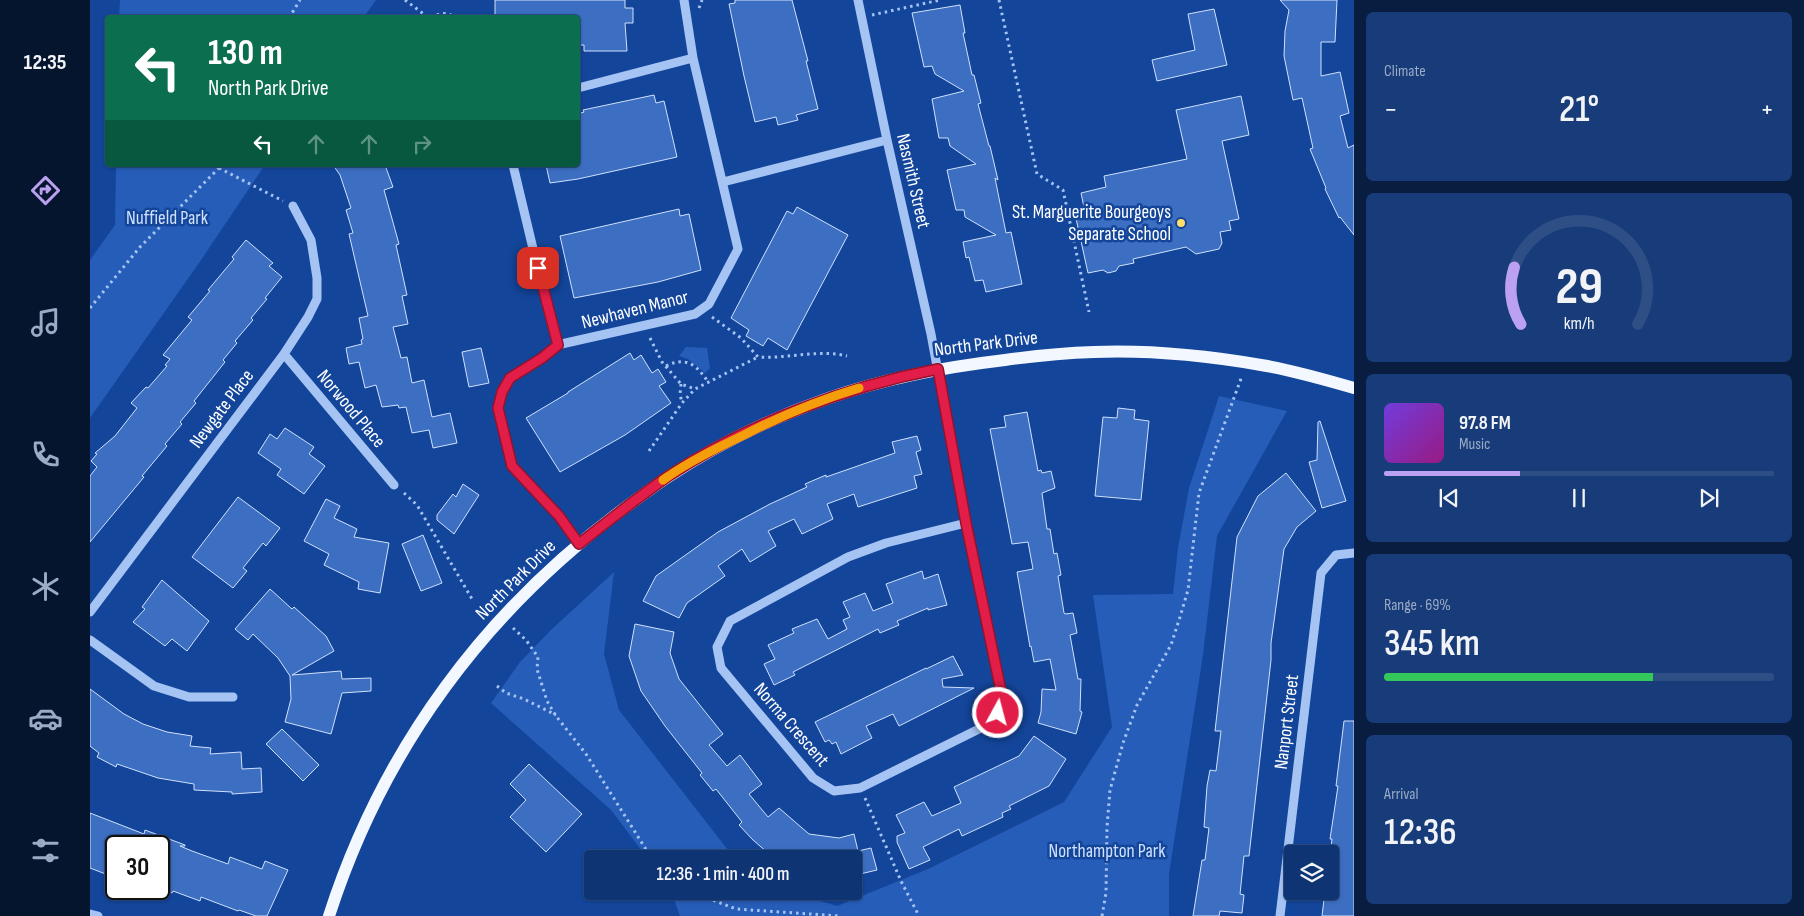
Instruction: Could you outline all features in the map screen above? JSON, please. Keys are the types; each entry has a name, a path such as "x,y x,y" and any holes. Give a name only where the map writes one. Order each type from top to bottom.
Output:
{"main road":[{"name":"North Park Drive","path":"329,916 364,826 386,780 409,740 466,660 539,579 579,544 668,477 715,449 827,398 905,375 1024,358 1094,352 1153,353 1247,363 1306,375 1354,388"}],"street":[{"name":"Newhaven Manor","path":"579,544 559,516 512,466 498,408 502,392 510,378 542,358 558,345 695,314 702,310 709,304 738,249 693,58 684,0"},
{"name":"Nasmith Street","path":"858,0 938,369"},
{"path":"580,87 693,58"},
{"path":"723,182 887,140"},
{"path":"513,167 558,345"},
{"name":"Newgate Place","path":"90,612 284,354 308,317 317,299 317,278 311,240 293,206"},
{"name":"Norwood Place","path":"284,354 394,485"},
{"name":"Norma Crescent","path":"938,369 966,523 1001,691 998,713 985,726 860,788 834,790 813,778 722,668 717,647 730,621 848,557 886,543 966,523"},
{"name":"Nanport Street","path":"1280,916 1321,573 1336,554 1354,553"},
{"path":"90,640 154,686 189,697 233,697"},
{"path":"90,914 98,916"}],"path":[{"path":"291,15 300,0"},
{"path":"405,0 426,15"},
{"path":"862,17 940,0"},
{"path":"999,0 1037,174 1063,190 1089,312"},
{"path":"437,15 442,13 451,15"},
{"path":"90,308 140,247 219,167 232,176 263,189 293,206"},
{"path":"702,310 741,338 758,357"},
{"path":"647,325 651,343 662,362 681,384 696,389"},
{"path":"649,451 682,403 696,389 758,357 847,356"},
{"path":"666,366 684,361 698,369 708,382"},
{"path":"1102,916 1106,893 1107,827 1110,790 1123,743 1137,705 1170,645 1180,617 1188,590 1199,493 1247,363"},
{"path":"681,384 680,394 682,403"},
{"path":"394,485 417,505 472,599"},
{"path":"502,618 526,640 538,657 537,669 547,701 556,716 586,754 646,850"},
{"path":"497,686 506,693 524,699 556,716"},
{"path":"860,788 901,881 919,916"},
{"path":"712,900 736,909 840,916"}],"green space":[{"path":"120,0 376,0 365,15 119,15"},
{"name":"Nuffield Park","path":"116,167 264,167 90,418 90,260 115,225"},
{"path":"686,347 707,348 710,368 705,373 688,359 679,356"},
{"name":"Northampton Park","path":"1219,396 1287,411 1217,536 1203,655 1169,874 1169,916 680,916 674,900 817,900 837,906 852,900 862,900 862,896 928,869 1064,802 1112,727 1093,595 1173,594 1178,548 1189,488"},
{"path":"614,572 604,654 619,710 728,850 641,850 611,810 491,703 520,662 552,629"}],"building":[{"path":"495,0 625,0 625,8 633,8 633,23 625,23 627,51 584,51 584,45 580,45 580,15 495,15"},
{"path":"735,0 792,0 818,109 796,115 798,120 778,125 776,117 755,122 729,4 735,3"},
{"path":"1280,0 1337,0 1335,42 1321,42 1321,76 1340,72 1349,113 1340,116 1348,148 1354,145 1354,235 1339,218 1325,189 1310,149 1313,148 1302,98 1293,100 1284,56 1285,31 1289,10"},
{"path":"960,5 965,33 963,33 972,75 974,75 981,103 978,104 998,180 995,178 1006,233 1011,232 1022,284 986,292 983,280 975,281 969,257 966,258 963,242 996,235 965,217 964,210 956,210 947,170 976,164 950,146 948,138 939,138 932,99 964,91 935,74 932,66 924,67 912,13"},
{"path":"1214,9 1227,65 1157,81 1152,60 1195,50 1188,14"},
{"path":"654,95 656,103 664,101 677,157 578,179 550,183 546,167 580,167 580,113 584,112 583,110"},
{"path":"1241,96 1249,135 1222,141 1239,219 1229,221 1231,230 1220,232 1222,243 1219,249 1196,254 1186,247 1133,259 1134,263 1119,266 1116,271 1108,273 1103,270 1088,273 1075,214 1085,212 1081,193 1106,187 1104,176 1187,159 1176,110"},
{"path":"334,167 386,167 393,187 384,190 399,244 396,245 407,295 402,296 408,324 393,327 401,358 407,357 412,383 424,380 432,417 450,413 457,443 433,448 429,430 412,433 406,407 399,408 398,405 382,407 376,385 365,388 359,362 349,364 346,348 362,344 361,340 363,339 359,318 368,316 349,234 353,233 346,210 351,208 340,175"},
{"path":"797,207 848,235 787,350 768,338 763,346 746,336 749,330 731,318 787,211 793,214"},
{"path":"679,209 680,216 689,214 701,270 658,282 574,298 560,236"},
{"path":"246,240 273,263 269,266 282,277 251,318 253,320 235,341 237,343 223,360 225,362 194,401 196,403 180,422 182,424 165,444 167,446 90,542 90,476 97,467 91,461 97,454 95,453 115,436 137,408 131,403 146,387 148,388 167,366 165,365 170,359 163,355 192,320 188,317 210,291 208,290 234,259 232,257"},
{"path":"481,348 489,383 469,387 462,352"},
{"path":"630,353 634,360 641,355 652,373 658,369 666,382 659,386 671,403 625,435 560,472 526,418"},
{"path":"1118,408 1135,410 1134,419 1149,421 1141,500 1095,496 1103,417 1117,418"},
{"path":"1027,412 1038,471 1041,470 1042,473 1051,471 1055,488 1042,493 1047,529 1050,529 1054,554 1057,553 1061,575 1058,576 1064,613 1073,613 1077,633 1070,635 1078,679 1081,679 1080,711 1082,712 1076,734 1038,723 1041,712 1042,689 1056,690 1050,659 1034,662 1030,647 1017,572 1033,569 1028,542 1012,544 990,429 1006,427 1004,416"},
{"path":"1320,421 1346,501 1322,508 1309,462 1317,460 1318,422"},
{"path":"285,428 314,447 309,454 325,466 304,494 277,475 281,469 258,453 270,434 277,439"},
{"path":"917,436 921,450 916,452 922,474 914,476 917,488 858,507 854,494 827,504 833,519 802,534 794,519 768,531 776,546 750,562 742,549 718,566 725,576 687,603 679,618 643,601 656,576 718,532 770,504 807,487 805,484 826,475 826,477 895,453 892,442"},
{"path":"1286,473 1316,511 1297,527 1284,549 1271,643 1271,660 1249,856 1244,856 1240,894 1244,895 1242,913 1220,911 1219,916 1193,916 1202,860 1205,860 1209,828 1204,827 1207,786 1210,770 1216,771 1221,731 1215,731 1237,537 1258,496"},
{"path":"463,484 479,495 454,534 437,520 437,515 453,494 456,497"},
{"path":"238,497 280,528 266,546 263,543 243,568 247,571 233,588 192,557"},
{"path":"326,499 340,506 334,518 357,529 354,537 389,543 380,593 358,589 359,582 324,565 329,554 304,541"},
{"path":"423,535 442,583 421,591 402,544"},
{"path":"922,571 924,579 938,574 947,605 928,610 928,608 897,621 899,625 880,633 878,629 793,672 795,675 774,685 764,664 775,659 768,645 794,633 792,629 817,619 828,639 847,629 843,620 850,617 843,602 865,593 873,611 893,603 886,584"},
{"path":"162,580 209,621 187,651 172,639 165,646 133,622 145,609 142,607"},
{"path":"270,589 292,609 294,607 326,636 334,651 292,675 341,671 342,679 371,678 371,691 342,693 331,734 285,722 291,699 290,676 278,658 253,634 248,640 235,629"},
{"path":"635,624 674,632 670,653 679,679 723,734 709,745 727,766 740,755 762,784 749,794 768,817 779,808 809,834 839,838 854,834 858,850 765,850 739,825 742,822 716,789 713,791 700,775 702,773 665,726 641,691 629,656"},
{"path":"953,656 963,675 942,679 943,687 974,688 899,726 893,714 866,726 872,738 841,754 836,742 832,744 829,740 825,742 815,722"},
{"path":"90,689 124,714 143,724 167,732 192,736 190,746 211,748 210,754 241,752 242,769 261,768 262,792 232,794 232,792 194,790 194,784 158,778 117,764 116,767 97,757 99,753 90,746"},
{"path":"1344,721 1354,721 1354,916 1322,916 1324,900 1339,900 1339,845 1331,845 1332,839 1330,839 1338,786 1336,786"},
{"path":"282,729 319,765 303,781 266,744"},
{"path":"1034,736 1066,759 1049,786 1009,806 1011,809 1002,813 1003,817 962,836 959,829 923,847 930,860 909,869 897,842 897,836 905,833 896,815 924,802 932,816 961,803 954,787 1019,756"},
{"path":"529,764 582,814 546,852 510,817 526,800 510,784"},
{"path":"90,813 144,834 145,830 158,835 105,835 105,874 90,868"},
{"path":"170,839 185,845 180,846 228,864 230,857 262,869 265,861 288,870 267,916 256,916 238,911 201,897 200,901 173,891 170,892"},
{"path":"871,848 877,870 862,874 862,850"}],"slow traffic":[{"path":"663,480 715,449 757,428 827,398 859,388"}],"place":[{"name":"St. Marguerite Bourgeoys Separate School","path":"1181,223"}],"route":[{"path":"538,268 558,345 542,358 510,378 502,392 498,408 512,466 559,516 579,544 668,477 715,449 757,428 827,398 857,388 905,375 938,369 966,523 1001,691 998,713"}]}
